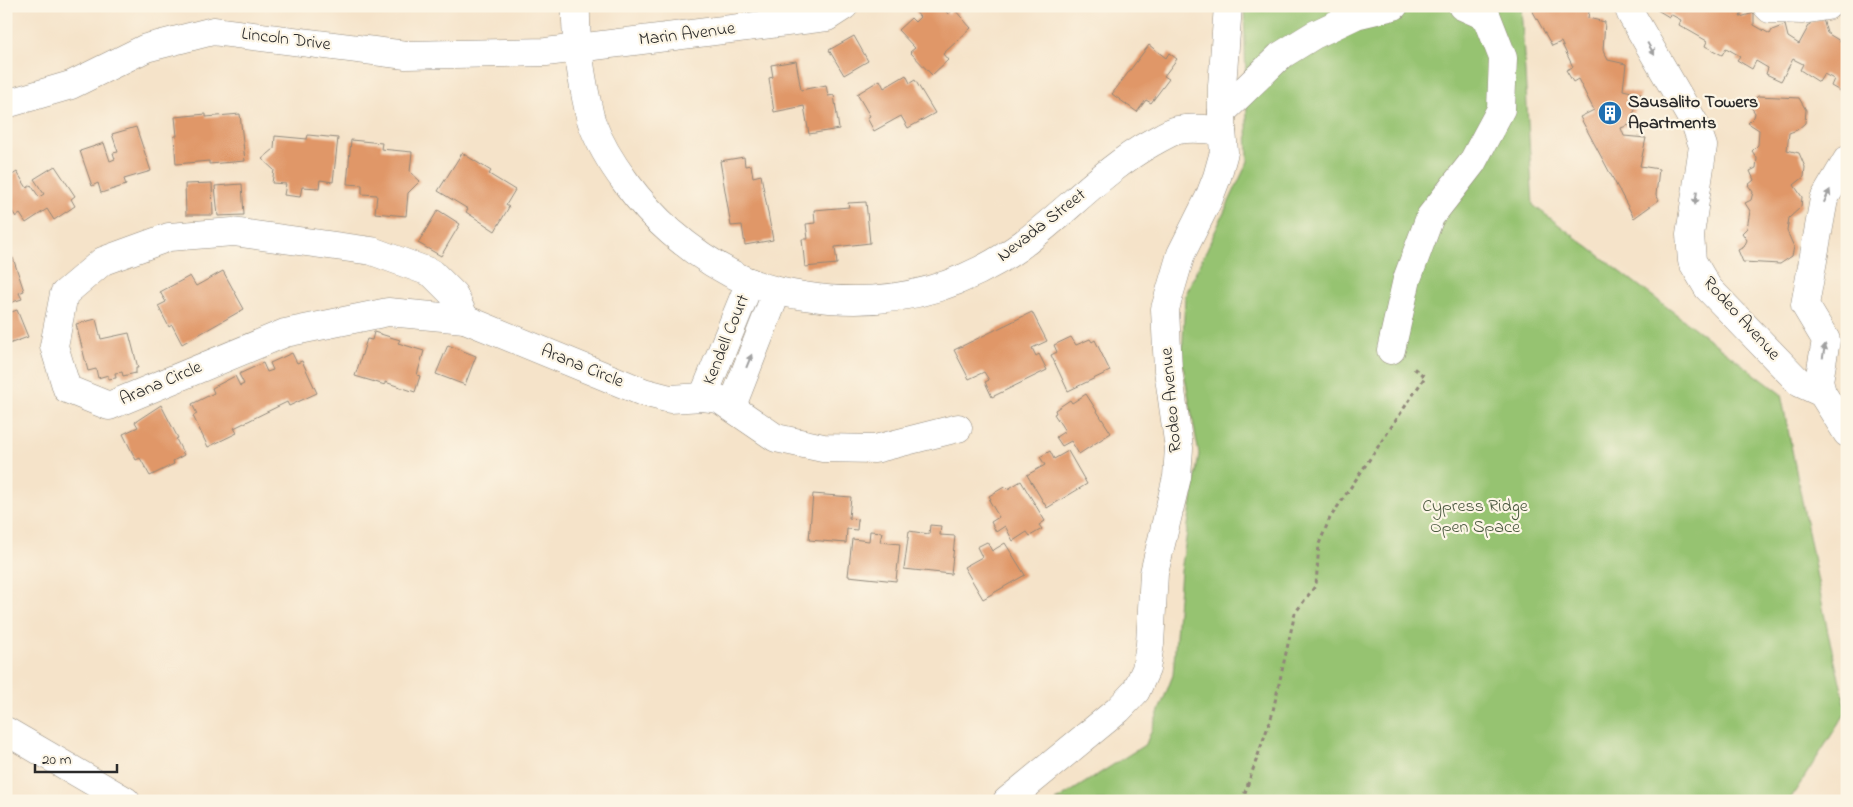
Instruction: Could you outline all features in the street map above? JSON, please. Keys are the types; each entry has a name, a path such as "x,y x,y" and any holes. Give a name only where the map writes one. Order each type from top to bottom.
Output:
{"main road":[{"name":"Nevada Street","path":"576,6 578,49 592,123 615,167 655,218 682,241 727,271 750,282 777,291 830,300 872,301 909,296 958,280 993,264 1018,248 1120,165 1156,140 1177,130 1199,128 1222,122"},
{"name":"Rodeo Avenue","path":"1007,801 1118,710 1136,691 1146,669 1150,644 1154,573 1177,477 1179,448 1168,370 1165,309 1181,254 1217,178 1224,152 1222,86 1228,6"},
{"path":"1222,122 1280,56 1314,35 1356,15 1394,6"},
{"path":"1392,350 1407,279 1430,217 1472,163 1501,109 1502,58 1487,17 1462,6"},
{"name":"Rodeo Avenue","path":"1628,6 1696,126 1703,146 1690,235 1692,261 1708,288 1800,383 1822,393"},
{"path":"1767,6 1770,8 1802,10 1827,6"},
{"name":"Marin Avenue","path":"578,49 832,10"},
{"name":"Lincoln Drive","path":"6,104 71,84 146,48 213,31 406,55 546,52 578,49"},
{"path":"1847,160 1824,199 1805,305 1826,340 1819,381 1822,393 1847,433"},
{"name":"Arana Circle","path":"465,319 454,295 432,273 372,251 233,232 169,237 103,261 64,294 54,346 67,388 109,406 285,333 388,312 465,319 643,392 670,399 703,397"},
{"name":"Kendell Court","path":"750,282 703,397 719,399 732,406 776,438 824,448 875,449 958,428"},
{"name":"Kendell Court","path":"732,406 777,291"},
{"path":"6,730 126,801"},
{"path":"84,776 134,801"}],"path":[{"path":"1242,801 1272,715 1295,613 1316,585 1319,544 1330,518 1425,377 1392,350"}],"green space":[{"name":"Cypress Ridge Open Space","path":"1244,6 1521,6 1533,205 1781,394 1828,633 1847,711 1789,801 1056,801 1146,744 1173,675 1181,571 1199,454 1182,361 1185,296 1248,161"}],"building":[{"path":"919,6 942,6 948,14 954,9 971,28 943,54 948,60 932,75 910,52 915,48 898,30 911,18 915,22 920,17 915,11"},
{"name":"Sausalito Towers Apartments","path":"1533,6 1590,6 1588,18 1605,22 1603,50 1608,60 1626,64 1623,90 1641,94 1629,125 1621,128 1624,136 1646,138 1640,166 1659,169 1656,195 1659,200 1634,218 1580,117 1594,110 1578,79 1573,82 1566,70 1573,67 1561,42 1552,46 1531,8"},
{"name":"Sausalito Towers Apartments","path":"1655,6 1732,6 1742,12 1740,17 1754,13 1754,25 1770,34 1772,30 1785,25 1788,37 1799,44 1811,22 1823,19 1827,33 1840,41 1843,35 1847,34 1847,95 1831,86 1834,79 1824,74 1819,82 1800,70 1803,64 1793,59 1781,81 1766,74 1768,68 1756,61 1752,69 1737,60 1740,56 1726,48 1722,55 1705,46 1707,41 1679,25 1681,20 1670,14 1669,17 1654,8"},
{"path":"854,36 868,61 844,75 829,50"},
{"path":"1149,45 1166,58 1169,53 1177,59 1164,76 1169,79 1151,103 1146,100 1137,112 1112,94"},
{"path":"796,61 801,90 826,85 828,96 834,95 839,129 809,134 804,106 774,112 769,78 773,77 771,65"},
{"path":"906,75 910,83 915,80 935,113 908,128 901,116 874,131 867,118 870,116 857,94 880,80 884,88"},
{"name":"Sausalito Towers Apartments","path":"1758,96 1799,98 1806,110 1805,123 1797,130 1789,133 1787,150 1799,153 1805,167 1804,177 1794,185 1802,197 1801,207 1789,218 1787,231 1794,247 1792,256 1780,264 1743,262 1738,250 1744,247 1747,240 1742,233 1747,228 1750,211 1745,203 1751,200 1753,192 1748,185 1754,180 1750,171 1756,168 1757,158 1752,151 1758,145 1759,130 1748,123 1755,113 1749,104"},
{"path":"206,114 206,117 240,114 245,161 209,164 209,161 176,164 174,136 177,136 175,117"},
{"path":"136,127 151,171 124,179 126,185 101,193 98,183 92,186 80,151 104,143 110,161 115,159 113,153 118,152 112,134"},
{"path":"308,135 338,138 333,182 320,180 319,188 302,187 300,197 284,195 286,184 272,183 274,170 262,159 274,149 275,136 307,139"},
{"path":"351,140 382,143 381,149 412,152 410,172 420,181 408,193 406,216 375,213 377,195 362,194 362,185 347,184"},
{"path":"462,153 491,171 489,174 515,190 506,205 509,207 495,231 466,212 468,209 438,191"},
{"path":"744,157 745,166 751,165 753,177 761,175 773,240 745,245 742,225 731,226 720,161"},
{"path":"55,166 75,196 71,199 75,206 54,220 47,209 26,223 20,214 16,217 6,202 6,179 17,172 27,188 31,185 39,197 44,194 34,179"},
{"path":"212,183 213,215 186,215 185,184"},
{"path":"242,184 244,215 218,216 215,186"},
{"path":"866,202 870,243 835,247 837,264 805,267 802,239 808,239 806,224 815,223 814,210 849,207 848,203"},
{"path":"438,210 460,224 441,256 418,243"},
{"path":"13,258 24,291 19,293 22,299 6,304 6,261"},
{"path":"223,271 244,309 182,344 172,325 169,327 158,306 166,302 160,292 190,276 196,286"},
{"path":"17,310 28,337 6,345 6,314"},
{"path":"1032,312 1047,341 1032,348 1036,356 1039,354 1047,370 992,397 985,382 989,380 984,372 969,379 954,350"},
{"path":"96,319 101,339 129,333 138,368 136,368 136,373 123,376 122,372 115,373 116,378 108,379 108,375 98,378 96,369 88,371 76,324"},
{"path":"374,332 400,340 398,343 424,351 417,375 420,376 415,392 385,382 385,385 355,376 367,339 372,340"},
{"path":"1071,337 1076,345 1090,339 1092,342 1095,340 1110,371 1068,391 1051,355 1057,352 1054,345"},
{"path":"448,345 476,356 465,385 436,374"},
{"path":"292,353 297,363 302,361 317,393 289,406 287,402 234,428 237,433 208,447 193,416 197,414 192,404 214,393 212,388 235,376 240,386 244,384 239,374 263,363 267,372 273,370 270,363"},
{"path":"1086,394 1111,433 1079,454 1071,441 1062,446 1056,437 1065,431 1054,414 1056,413 1055,410 1070,400 1072,403"},
{"path":"161,405 178,438 176,439 184,455 173,461 174,464 150,476 140,458 136,460 123,434 138,427 135,422"},
{"path":"1050,451 1054,459 1068,451 1087,484 1047,508 1027,475 1045,465 1040,457"},
{"path":"1021,481 1045,521 1039,525 1042,529 1030,536 1027,532 1013,541 1005,526 996,532 991,522 999,517 989,500 991,499 989,496 1006,486 1008,489"},
{"path":"813,494 851,497 849,518 858,519 857,530 847,529 846,543 809,540"},
{"path":"930,525 941,526 940,535 955,536 951,574 904,569 909,531 929,534"},
{"path":"870,531 882,532 880,542 900,544 896,581 848,576 852,539 869,541"},
{"path":"987,542 992,551 1005,543 1025,575 983,599 964,567 982,557 977,547"}],"place":[{"name":"Sausalito Towers Apartments","path":"1610,113"}]}
